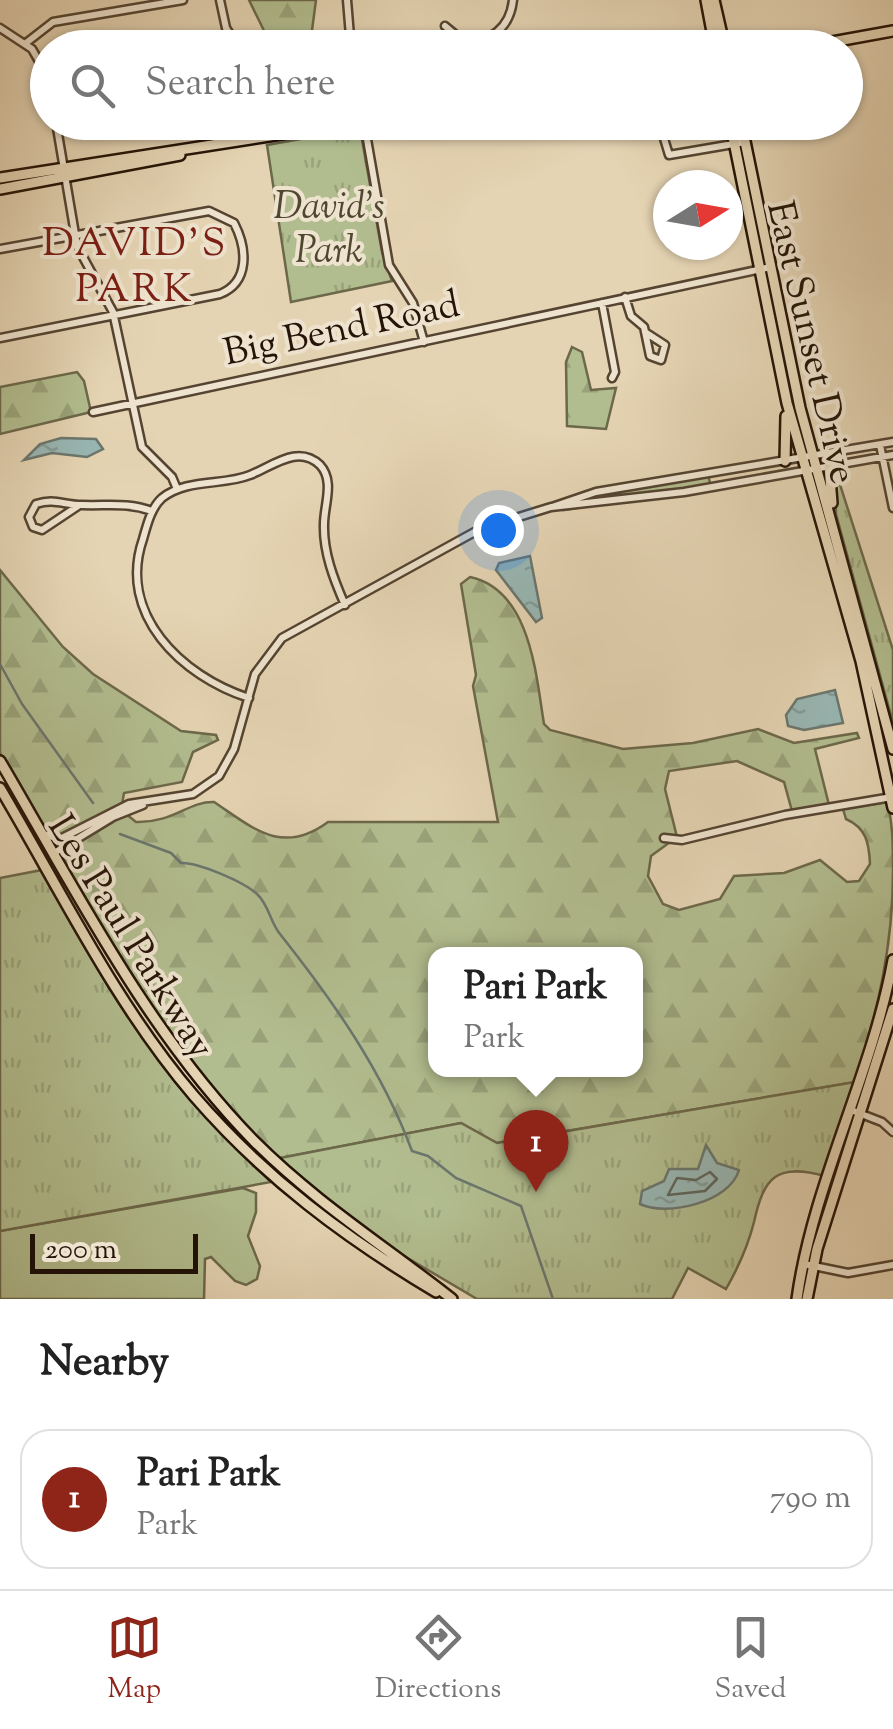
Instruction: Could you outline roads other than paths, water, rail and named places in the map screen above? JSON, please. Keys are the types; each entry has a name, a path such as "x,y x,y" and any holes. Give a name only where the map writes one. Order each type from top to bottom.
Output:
{"main road":[{"path":"706,0 711,30"},
{"path":"714,0 720,30"},
{"path":"863,36 893,31"},
{"path":"0,189 64,173 256,140"},
{"name":"East Sunset Drive","path":"740,142 771,267 808,458 893,749"},
{"name":"East Sunset Drive","path":"740,142 759,269 787,403 808,458"},
{"path":"0,178 64,173"},
{"path":"785,461 787,403"},
{"path":"829,466 832,520"},
{"name":"East Sunset Drive","path":"811,469 832,520 866,660 892,800"},
{"name":"Les Paul Parkway","path":"0,762 148,1009 220,1104 317,1198 396,1254 450,1299"},
{"path":"0,780 46,853 54,853"},
{"name":"Les Paul Parkway","path":"0,788 133,1012 195,1097 263,1167 349,1240 450,1299"},
{"path":"797,1299 856,1112 890,989 893,960"},
{"path":"856,1112 893,1009"},
{"path":"806,1299 808,1265"}],"street":[{"path":"43,30 54,22 182,0"},
{"path":"220,0 227,30"},
{"path":"347,0 350,30"},
{"path":"497,30 509,18 513,0"},
{"path":"445,26 450,30"},
{"path":"0,28 30,49"},
{"path":"26,43 30,40"},
{"path":"59,140 74,235 84,263 114,315 142,447 172,477 177,489"},
{"path":"365,140 389,264 413,303 424,342"},
{"path":"665,140 669,155 740,142"},
{"path":"0,249 204,211 225,216 239,232 244,266 226,292 0,338"},
{"name":"Big Bend Road","path":"94,412 771,267"},
{"path":"625,297 631,316 665,345 662,360 651,359 646,332"},
{"path":"602,302 614,368 612,378"},
{"path":"43,834 60,839 111,811 192,794 219,776 234,749 256,674 282,638 472,532 552,508 580,495 893,442"},
{"path":"880,445 893,508"},
{"path":"847,450 850,462"},
{"path":"552,508 710,487 893,455"},
{"path":"249,698 219,687 193,669 149,625 138,602 136,558 152,511 177,489 244,478 286,457 308,457 324,468 329,488 324,526 331,572 345,605"},
{"path":"708,475 710,487"},
{"path":"633,486 635,498"},
{"path":"78,506 42,530 33,528 29,517 36,504 54,498 78,506 128,502 152,511"},
{"path":"664,838 682,840 784,814 892,800"},
{"path":"54,853 113,817 153,801"},
{"path":"856,1112 893,1132"},
{"path":"808,1265 848,1273 893,1264"}],"water":[{"path":"61,438 96,439 103,449 87,457 52,453 24,460 40,444"},
{"path":"530,556 542,618 536,622 496,570 499,563"},
{"path":"835,690 843,723 804,730 788,726 786,715 797,699"},
{"path":"706,1145 717,1163 739,1170 724,1191 681,1207 652,1208 640,1204 642,1191 664,1181 669,1169 698,1169"}],"waterway":[{"path":"0,664 22,704 93,803"},
{"path":"120,834 171,853 181,863 220,874 257,894 371,1064 412,1151 428,1156 456,1178 521,1206 553,1299"}],"place":[{"name":"Pari Park","path":"536,1192"}],"district":[{"name":"DAVID'S PARK","path":"135,268"}],"park label":[{"name":"David's Park","path":"329,231"}]}
